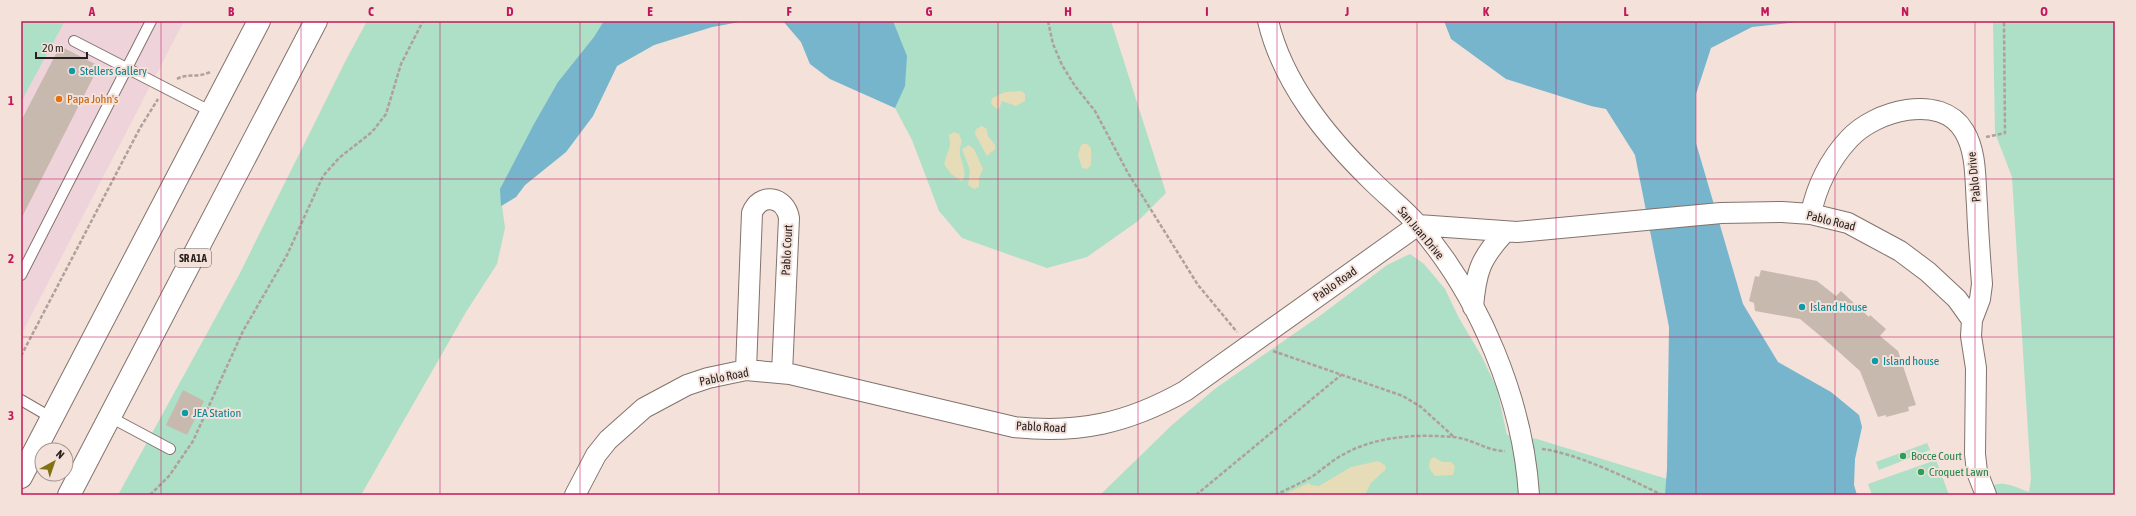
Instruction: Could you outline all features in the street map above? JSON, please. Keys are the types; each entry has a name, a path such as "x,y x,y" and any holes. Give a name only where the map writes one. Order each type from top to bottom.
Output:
{"main road":[{"path":"21,477 259,21"},
{"name":"SR A1A","path":"69,495 316,21"}],"street":[{"name":"San Juan Drive","path":"1268,21 1282,60 1310,111 1330,136 1372,181 1418,225 1438,250 1473,307 1490,343 1509,391 1524,450 1529,495"},
{"name":"Pablo Drive","path":"1811,214 1820,185 1830,166 1848,139 1859,129 1871,122 1915,108 1928,108 1940,111 1954,119 1963,129 1969,140 1974,161 1982,284 1980,299 1972,320"},
{"name":"Pablo Court","path":"746,370 752,213 759,203 771,199 779,201 786,206 789,218 782,373"},
{"name":"Pablo Road","path":"575,495 596,455 608,440 644,408 687,385 708,378 746,370 782,373 1014,427 1044,430 1066,430 1098,426 1128,418 1157,406 1185,391 1418,225 1504,233 1616,224 1645,219 1721,213 1782,212 1811,214 1848,223 1869,232 1900,251 1928,272 1957,299 1972,320"},
{"path":"1473,307 1476,280 1480,266 1490,248 1504,233"},
{"path":"1972,320 1971,336 1976,368 1975,454 1977,472 1986,495"}],"lane":[{"path":"23,268 152,21"},
{"path":"74,41 212,112"},
{"path":"21,400 52,418"},
{"path":"110,417 170,449"}],"path":[{"path":"150,495 169,476 194,440 243,331 287,255 323,176 339,158 372,132 386,114 400,64 423,21"},
{"path":"1048,21 1053,44 1062,65 1075,86 1095,111 1128,173 1198,285 1238,332 1252,343 1403,396 1421,407 1454,437"},
{"path":"1969,140 2005,133 2004,21"},
{"path":"21,356 156,100 168,90 177,79 185,74 194,76 204,75 212,71"},
{"path":"1196,495 1341,375"},
{"path":"1275,495 1302,482 1345,453 1392,438 1412,436 1454,437 1495,451 1540,448 1557,450 1662,495"}],"shaded area":[{"path":"65,21 184,21 21,335 21,102"}],"green space":[{"path":"22,21 65,21 21,102 21,23"},
{"path":"367,21 745,21 712,27 654,45 617,66 593,116 566,152 525,185 516,197 502,206 505,228 497,264 466,312 361,495 118,495 239,275"},
{"path":"783,21 1111,21 1166,193 1138,221 1087,257 1047,268 962,238 939,211 912,140 895,108 830,79 810,64 801,42"},
{"path":"1993,21 2115,21 2115,495 1995,495 1990,487 2005,484 2029,492 2031,479 2012,177 1995,133"},
{"path":"1410,254 1424,264 1445,289 1459,318 1482,357 1497,389 1507,435 1537,439 1667,479 1665,495 1100,495 1172,425 1216,388 1321,315 1387,265"},
{"name":"Bocce Court","path":"1927,443 1930,450 1879,470 1876,462"},
{"name":"Croquet Lawn","path":"1936,460 1949,495 1872,495 1868,484"}],"sand":[{"path":"1021,91 1025,94 1025,101 1016,106 1002,101 999,109 997,109 991,104 992,98 1005,92"},
{"path":"982,126 987,129 988,136 995,145 995,149 987,156 975,134 976,129"},
{"path":"954,132 959,134 962,142 960,147 960,156 964,169 964,179 961,181 951,174 944,164 950,145 949,135"},
{"path":"1087,144 1091,148 1091,165 1087,169 1082,168 1078,155 1081,145"},
{"path":"969,145 974,149 983,169 979,178 979,187 974,189 968,185 970,170 962,149"},
{"path":"1434,457 1442,462 1451,462 1455,466 1453,475 1435,476 1429,468 1430,460"},
{"path":"1378,461 1385,465 1386,469 1371,483 1365,495 1282,495 1309,483 1311,485 1319,486 1351,467"}],"water":[{"path":"604,21 745,21 712,27 654,45 617,66 593,116 566,152 525,185 516,197 501,206 500,189 534,124 558,82 594,37"},
{"path":"783,21 893,21 907,56 905,86 895,108 830,79 810,64 801,42"},
{"path":"1444,21 1808,21 1752,27 1711,48 1696,94 1696,143 1743,304 1778,362 1831,392 1859,415 1862,427 1855,459 1854,485 1857,495 1665,495 1667,469 1669,327 1635,155 1606,109 1591,106 1506,79 1451,39"}],"building":[{"path":"60,46 99,66 21,219 21,121"},
{"path":"1761,270 1817,281 1836,296 1841,291 1869,317 1870,315 1886,329 1880,336 1898,351 1916,405 1908,407 1909,411 1886,417 1886,415 1878,417 1860,371 1830,344 1800,319 1755,311 1754,303 1749,301 1755,276 1759,277"},
{"name":"JEA Station","path":"183,390 204,401 187,435 166,425"}],"place":[{"name":"Stellers Gallery","path":"72,71"},
{"name":"Papa John's","path":"59,99"},
{"name":"Island House","path":"1802,307"},
{"name":"Island house","path":"1875,361"},
{"name":"JEA Station","path":"185,413"},
{"name":"Bocce Court","path":"1903,456"},
{"name":"Croquet Lawn","path":"1921,472"}]}
